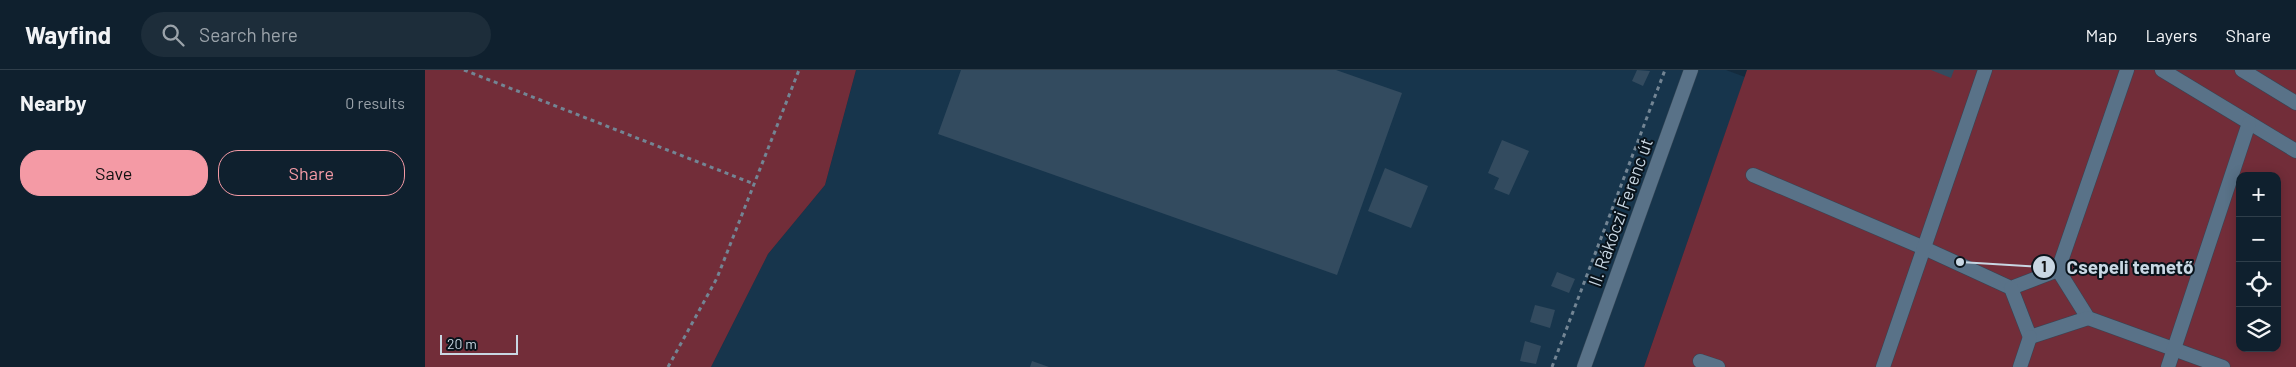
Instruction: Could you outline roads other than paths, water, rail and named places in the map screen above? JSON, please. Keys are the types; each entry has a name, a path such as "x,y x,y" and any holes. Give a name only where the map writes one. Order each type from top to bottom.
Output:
{"main road":[{"name":"II. Rákóczi Ferenc út","path":"1584,367 1691,70"},
{"path":"1883,367 1985,70"},
{"path":"2058,270 2127,70"},
{"path":"2162,70 2296,151"},
{"path":"2242,70 2296,103"},
{"path":"2168,367 2249,123"},
{"path":"1753,175 1924,248 2011,288 2030,337 2020,367"},
{"path":"2011,288 2058,270"},
{"path":"2058,270 2088,318"},
{"path":"2030,337 2088,318 2223,367"},
{"path":"1700,360 1718,367"}],"place":[{"name":"Csepeli temető","path":"1960,262"}]}
